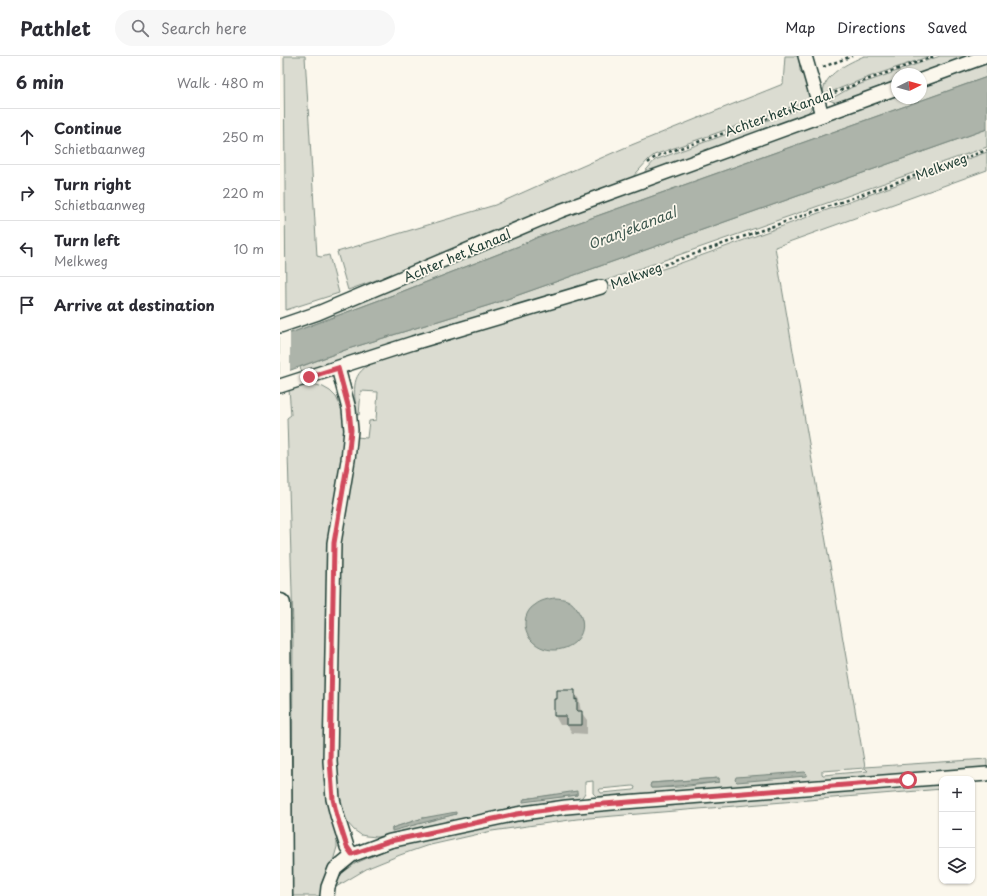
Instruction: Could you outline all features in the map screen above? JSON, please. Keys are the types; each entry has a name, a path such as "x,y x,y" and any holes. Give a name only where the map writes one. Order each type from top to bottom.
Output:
{"main road":[{"path":"280,604 282,896"}],"street":[{"path":"805,56 822,115"},
{"path":"927,78 987,56"},
{"name":"Achter het Kanaal","path":"280,326 318,313 560,211 633,183 891,90"},
{"name":"Melkweg","path":"280,386 413,343 601,287"},
{"path":"338,368 349,409 351,430 348,460 334,543 330,761 333,799 337,816 347,847 352,854"},
{"path":"327,896 328,887 335,870 352,854 390,841 517,814 566,807 987,774"}],"path":[{"path":"810,72 852,56"},
{"name":"Achter het Kanaal","path":"633,183 654,158 818,100 863,81 935,56"},
{"name":"Melkweg","path":"601,287 987,150"}],"shaded area":[{"path":"284,56 305,56 317,256 321,257 329,255 339,293 286,310"},
{"path":"785,56 799,56 800,71 806,78 811,100 654,155 631,179 441,257 348,290 337,252 495,205 624,148 783,84"},
{"path":"864,56 930,56 895,68 891,68 891,69 823,95 827,81 844,66"},
{"path":"940,56 978,56 927,72 927,68 906,68"},
{"path":"987,60 987,77 927,98 927,82"},
{"path":"891,73 891,87 842,103 829,100 852,87"},
{"path":"891,94 891,104 911,104 538,237 519,246 401,292 291,333 291,327 533,226"},
{"path":"811,104 811,109 805,116 641,176 655,160 784,115"},
{"path":"987,129 987,147 573,292 389,344 302,372 300,367 348,349 493,304"},
{"path":"987,152 987,170 775,247 865,767 987,759 987,771 601,801 593,793 593,781 585,782 585,793 578,803 510,812 377,837 361,835 346,821 343,814 336,782 335,754 341,532 355,454 356,437 367,438 369,421 376,420 378,392 361,391 359,415 356,414 355,383 357,376 361,371 377,361 678,264","holes":["865,768 868,771 823,775 822,771","719,778 719,782 681,787 651,788 651,783","633,786 635,787 634,790 601,793 599,790","577,792 577,795 524,799","456,814 392,830 392,828 423,818"]},
{"path":"310,383 323,387 336,397 343,411 345,421 341,478 329,802 337,847 333,861 323,880 322,896 292,896 293,627 287,418 291,415 289,389"},
{"path":"939,780 939,789 577,819 492,831 426,846 400,855 368,868 336,887 335,886 341,874 356,863 400,844 570,810"}],"water":[{"name":"Oranjekanaal","path":"987,77 987,129 493,304 348,349 280,374 280,337 401,292 519,246 538,237 911,104 927,104 927,98"},
{"path":"555,598 567,600 575,606 582,622 582,632 577,640 570,646 550,650 540,647 531,640 526,631 525,621 528,612 537,603"},
{"path":"805,772 807,774 806,776 737,782 735,780 736,777"},
{"path":"719,778 719,782 657,788 651,788 650,786 651,783"},
{"path":"577,791 577,795 523,802 524,799"},
{"path":"456,812 456,814 392,831 392,828 423,818"}],"pier":[{"path":"290,331 290,372 280,376 280,335"}],"building":[{"path":"557,690 575,690 577,711 582,711 582,725 566,725 566,716 554,716 554,699 557,699"}],"route":[{"path":"309,377 338,368 349,409 351,430 348,460 333,554 330,761 333,799 337,816 347,847 352,854 390,841 517,814 566,807 908,780"}]}
